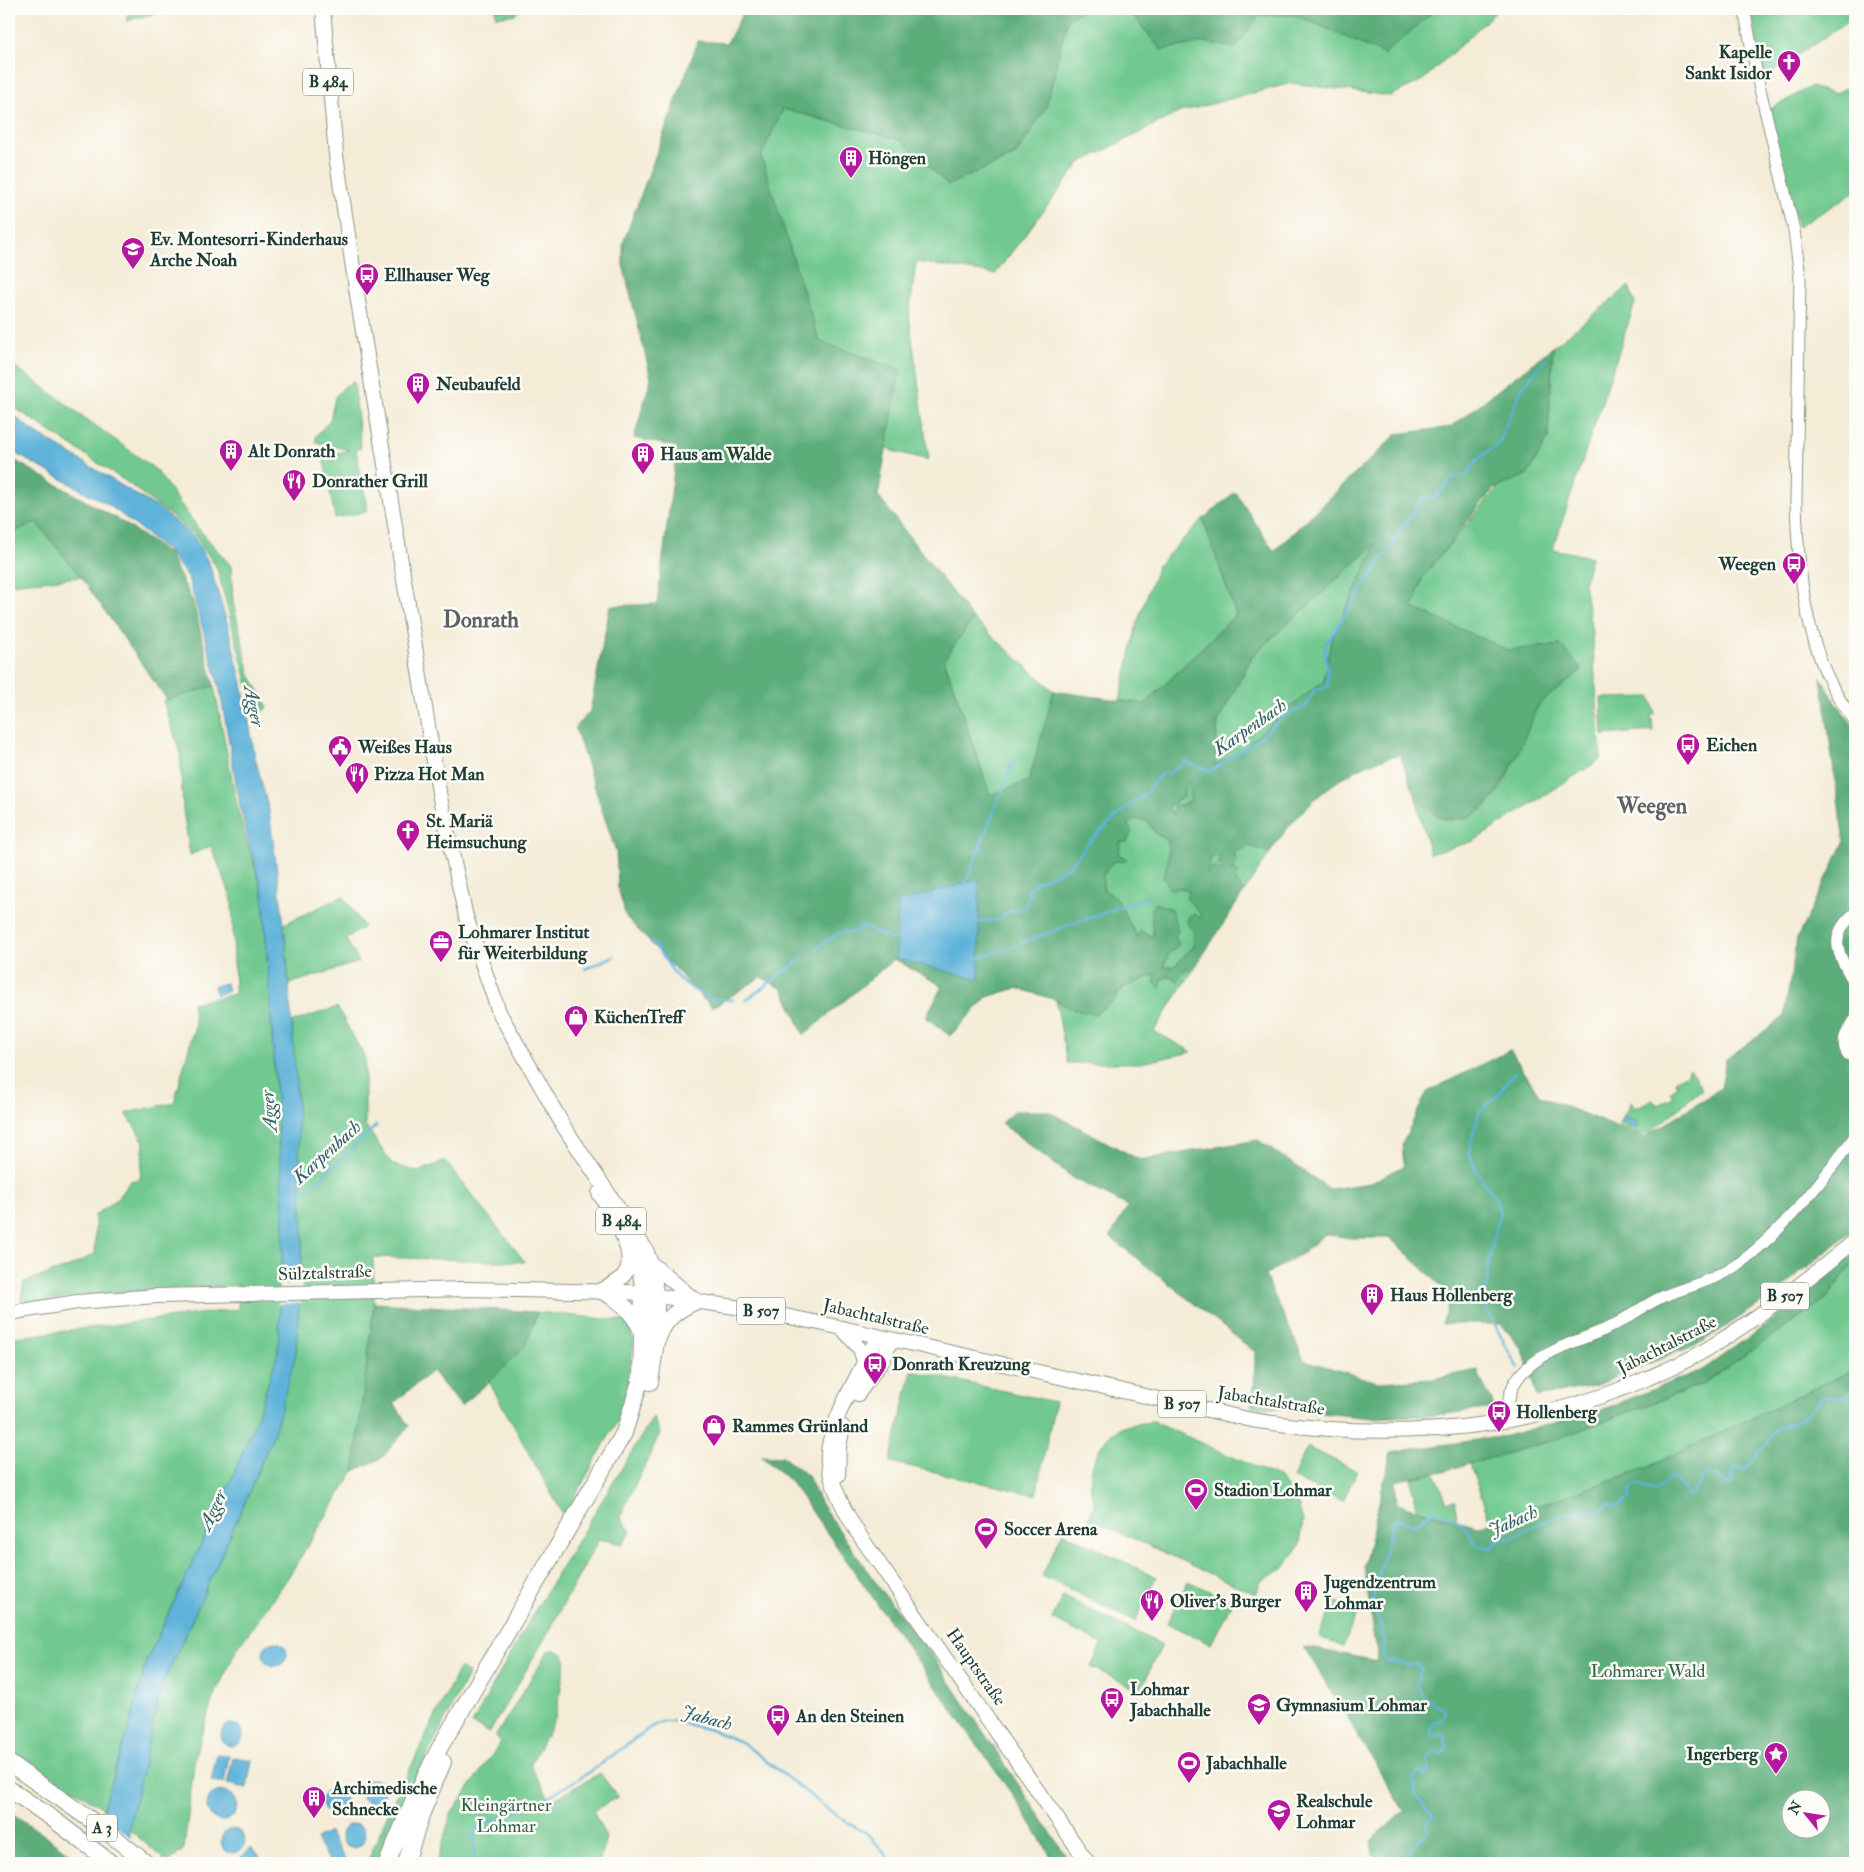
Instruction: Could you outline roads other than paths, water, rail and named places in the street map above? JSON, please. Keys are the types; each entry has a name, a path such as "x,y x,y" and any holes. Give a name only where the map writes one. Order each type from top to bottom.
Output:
{"highway":[{"path":"601,1291 621,1302 649,1338"},
{"path":"387,1863 418,1792 624,1433 640,1386 649,1338 649,1294"},
{"path":"649,1338 661,1328 670,1316 682,1307 697,1301"},
{"path":"406,1863 421,1815 454,1732"},
{"name":"A 3","path":"9,1763 57,1796 146,1863"},
{"name":"A 3","path":"9,1789 112,1863"}],"main road":[{"name":"B 484","path":"323,9 335,146 358,301 440,798 466,917 499,1012 564,1127 638,1237 652,1263 649,1294"},
{"name":"B 484","path":"572,1137 580,1156 625,1228 649,1294"},
{"path":"580,1156 626,1244 629,1265 625,1274 601,1291"},
{"name":"Jabachtalstraße","path":"649,1294 842,1328 1243,1418 1302,1428 1376,1432 1427,1431 1509,1420 1616,1392 1711,1347 1773,1306 1855,1241"},
{"path":"652,1263 697,1301"},
{"name":"Sülztalstraße","path":"9,1312 114,1298 375,1290 468,1289 601,1291 649,1294"},
{"path":"842,1328 857,1344 865,1364"},
{"path":"865,1364 885,1338"},
{"path":"838,1490 840,1438 855,1399 884,1358 885,1338"},
{"name":"Hauptstraße","path":"865,1364 836,1422 830,1444 828,1462 844,1508 858,1533 1088,1863"}],"street":[{"path":"1744,9 1759,85 1794,230 1800,278 1797,459 1797,536 1800,573 1816,646 1827,677 1855,721"},
{"path":"1855,913 1846,920 1838,932 1837,946 1839,956 1855,984"},
{"path":"1855,1020 1844,1036 1843,1045 1847,1054 1855,1057"},
{"path":"1509,1420 1507,1396 1513,1384 1523,1372 1542,1357 1607,1328 1660,1298 1724,1274 1742,1262 1802,1203 1855,1136"}],"water":[{"path":"9,412 33,431 158,508 193,536 209,563 228,626 242,683 255,757 269,811 284,924 296,1078 303,1237 296,1353 275,1430 246,1500 161,1688 129,1829 135,1863 94,1863 103,1808 130,1725 146,1662 233,1476 256,1421 278,1352 284,1222 263,894 242,816 219,686 188,577 166,549 109,505 9,450"},
{"path":"979,879 979,979 896,959 898,902"},
{"path":"226,983 228,991 216,995 214,986"},
{"path":"1625,1116 1638,1122 1636,1129 1622,1121"},
{"path":"275,1642 284,1645 287,1654 284,1663 275,1666 266,1663 263,1654 266,1645"},
{"path":"228,1724 236,1724 243,1731 243,1739 236,1746 228,1746 221,1739 221,1731"},
{"path":"217,1754 229,1756 224,1783 211,1781"},
{"path":"233,1757 252,1760 247,1788 227,1784"},
{"path":"372,1779 381,1782 384,1791 381,1800 372,1803 363,1800 360,1791 363,1782"},
{"path":"333,1789 342,1792 345,1801 342,1810 333,1813 324,1810 321,1801 324,1792"},
{"path":"222,1791 233,1795 237,1806 233,1817 222,1821 211,1817 207,1806 211,1795"},
{"path":"353,1824 362,1827 365,1836 362,1845 353,1848 344,1845 341,1836 344,1827"},
{"path":"233,1829 241,1833 245,1841 241,1849 233,1853 225,1849 221,1841 225,1833"},
{"path":"329,1832 347,1863 330,1863 316,1839"},
{"path":"251,1848 265,1863 246,1863 240,1858"}],"waterway":[{"name":"Karpenbach","path":"977,922 999,920 1006,913 1026,907 1029,889 1036,882 1069,867 1091,840 1126,808 1148,792 1151,785 1163,773 1169,773 1185,762 1211,771 1255,741 1285,715 1306,707 1314,690 1328,686 1325,645 1424,496 1435,498 1453,477 1468,474 1476,461 1499,443 1522,387 1546,359"},
{"path":"966,882 1013,762"},
{"path":"979,958 1150,896"},
{"name":"Karpenbach","path":"816,948 841,932 852,932 863,926 891,939 898,940"},
{"name":"Karpenbach","path":"652,941 677,977 694,990 711,999 733,1000"},
{"name":"Karpenbach","path":"585,969 614,956"},
{"name":"Karpenbach","path":"746,1000 803,958"},
{"path":"1514,1072 1497,1096 1479,1112 1469,1151 1475,1169 1495,1197 1500,1213 1487,1269 1488,1286 1484,1296 1487,1310 1518,1369"},
{"name":"Karpenbach","path":"299,1196 312,1187 376,1126"},
{"name":"Jabach","path":"1407,1863 1411,1848 1428,1831 1427,1823 1434,1815 1415,1796 1414,1776 1419,1772 1425,1777 1430,1772 1428,1759 1433,1753 1443,1753 1447,1746 1444,1734 1432,1736 1431,1730 1435,1721 1442,1721 1445,1709 1424,1698 1417,1685 1421,1668 1415,1663 1409,1665 1387,1661 1383,1655 1384,1642 1381,1624 1371,1607 1392,1523 1397,1519 1414,1526 1433,1510 1459,1522 1466,1528 1477,1545 1491,1548 1503,1537 1510,1538 1564,1514 1586,1511 1598,1512 1610,1504 1618,1506 1630,1498 1631,1489 1639,1485 1657,1490 1668,1478 1673,1477 1690,1496 1706,1475 1717,1477 1728,1485 1732,1483 1732,1474 1737,1467 1746,1469 1777,1427 1798,1421 1823,1396 1844,1398 1855,1388"},
{"name":"Jabach","path":"475,1863 473,1832 482,1825 532,1806 590,1772 651,1727 663,1721 676,1721 714,1731 743,1743 829,1810 871,1837 892,1863"}],"place":[{"name":"Kapelle Sankt Isidor","path":"1789,83"},
{"name":"Höngen","path":"851,179"},
{"name":"Ev. Montesorri-Kinderhaus Arche Noah","path":"133,270"},
{"name":"Ellhauser Weg","path":"367,296"},
{"name":"Neubaufeld","path":"418,405"},
{"name":"Alt Donrath","path":"231,472"},
{"name":"Haus am Walde","path":"643,475"},
{"name":"Donrather Grill","path":"294,502"},
{"name":"Weegen","path":"1794,585"},
{"name":"Eichen","path":"1688,766"},
{"name":"Weißes Haus","path":"340,768"},
{"name":"Pizza Hot Man","path":"357,795"},
{"name":"St. Mariä Heimsuchung","path":"408,852"},
{"name":"Lohmarer Institut für Weiterbildung","path":"441,963"},
{"name":"KüchenTreff","path":"576,1038"},
{"name":"Haus Hollenberg","path":"1372,1316"},
{"name":"Donrath Kreuzung","path":"875,1385"},
{"name":"Hollenberg","path":"1499,1433"},
{"name":"Rammes Grünland","path":"714,1447"},
{"name":"Stadion Lohmar","path":"1196,1511"},
{"name":"Soccer Arena","path":"986,1550"},
{"name":"Jugendzentrum Lohmar","path":"1306,1613"},
{"name":"Oliver's Burger","path":"1152,1622"},
{"name":"Lohmar Jabachhalle","path":"1112,1720"},
{"name":"Gymnasium Lohmar","path":"1259,1726"},
{"name":"An den Steinen","path":"778,1737"},
{"name":"Ingerberg","path":"1776,1775"},
{"name":"Jabachhalle","path":"1189,1784"},
{"name":"Archimedische Schnecke","path":"314,1819"},
{"name":"Realschule Lohmar","path":"1279,1832"}],"district":[{"name":"Donrath","path":"481,620"},
{"name":"Weegen","path":"1652,806"}],"water label":[{"name":"Agger","path":"254,706"},
{"name":"Agger","path":"269,1111"},
{"name":"Agger","path":"213,1510"}],"park label":[{"name":"Lohmarer Wald","path":"1648,1671"},
{"name":"Kleingärtner Lohmar","path":"506,1815"}]}
